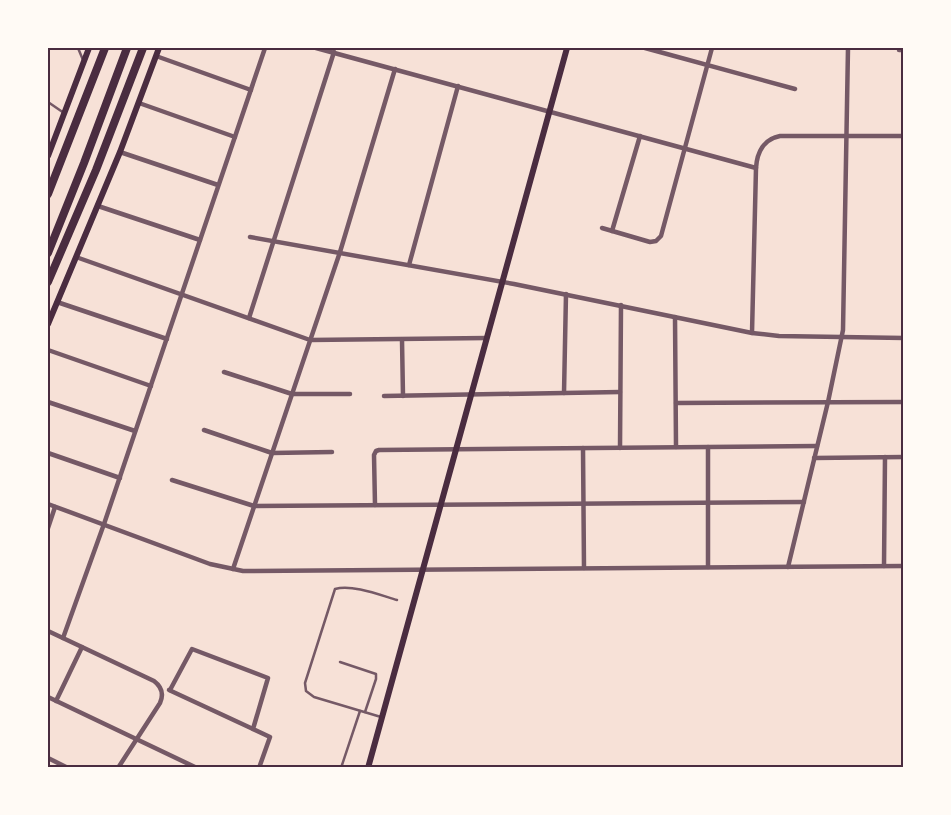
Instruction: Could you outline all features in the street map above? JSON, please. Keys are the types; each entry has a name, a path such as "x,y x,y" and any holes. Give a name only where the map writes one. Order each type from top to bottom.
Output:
{"highway":[{"path":"48,194 105,48"},
{"path":"48,253 84,164 127,48"},
{"path":"48,282 96,170 143,48"}],"main road":[{"path":"48,156 89,48"},
{"path":"48,324 120,152 159,48"},
{"path":"368,768 567,48"}],"street":[{"path":"63,638 120,478 265,48"},
{"path":"316,48 756,168"},
{"path":"645,48 795,89"},
{"path":"602,228 650,242 659,239 661,236 712,48"},
{"path":"788,567 842,338 848,48"},
{"path":"248,318 334,52"},
{"path":"156,56 251,90"},
{"path":"233,569 340,252 396,69"},
{"path":"409,265 458,86"},
{"path":"139,103 235,137"},
{"path":"612,231 640,136"},
{"path":"752,333 756,168 757,156 761,148 775,137 904,136"},
{"path":"120,152 218,185"},
{"path":"98,206 200,240"},
{"path":"250,237 566,294 752,333 779,336 904,338"},
{"path":"76,257 310,340 487,338"},
{"path":"564,393 566,294"},
{"path":"57,302 167,339"},
{"path":"620,448 621,305"},
{"path":"675,317 676,447"},
{"path":"402,340 403,396"},
{"path":"48,350 151,386"},
{"path":"224,372 292,394 350,394"},
{"path":"384,396 620,392"},
{"path":"48,402 135,431"},
{"path":"676,403 904,402"},
{"path":"204,430 272,453 332,452"},
{"path":"375,506 374,455 376,451 380,450 818,446"},
{"path":"708,447 708,567"},
{"path":"583,448 584,568"},
{"path":"48,453 120,478"},
{"path":"884,457 884,566"},
{"path":"814,458 904,457"},
{"path":"172,480 254,506 804,502"},
{"path":"48,504 210,564 255,571 904,566"},
{"path":"48,528 55,507"},
{"path":"48,631 159,685 162,692 160,703 118,768"},
{"path":"56,701 82,647"},
{"path":"170,690 192,649 268,678 253,729"},
{"path":"162,692 170,690 270,738 259,768"},
{"path":"48,697 197,768"},
{"path":"48,759 68,768"}],"lane":[{"path":"78,48 84,63"},
{"path":"48,102 65,113"},
{"path":"383,718 314,697 306,691 305,683 335,589 340,587 372,592 397,600"},
{"path":"340,662 376,674 365,712"},
{"path":"341,768 360,711"}]}
